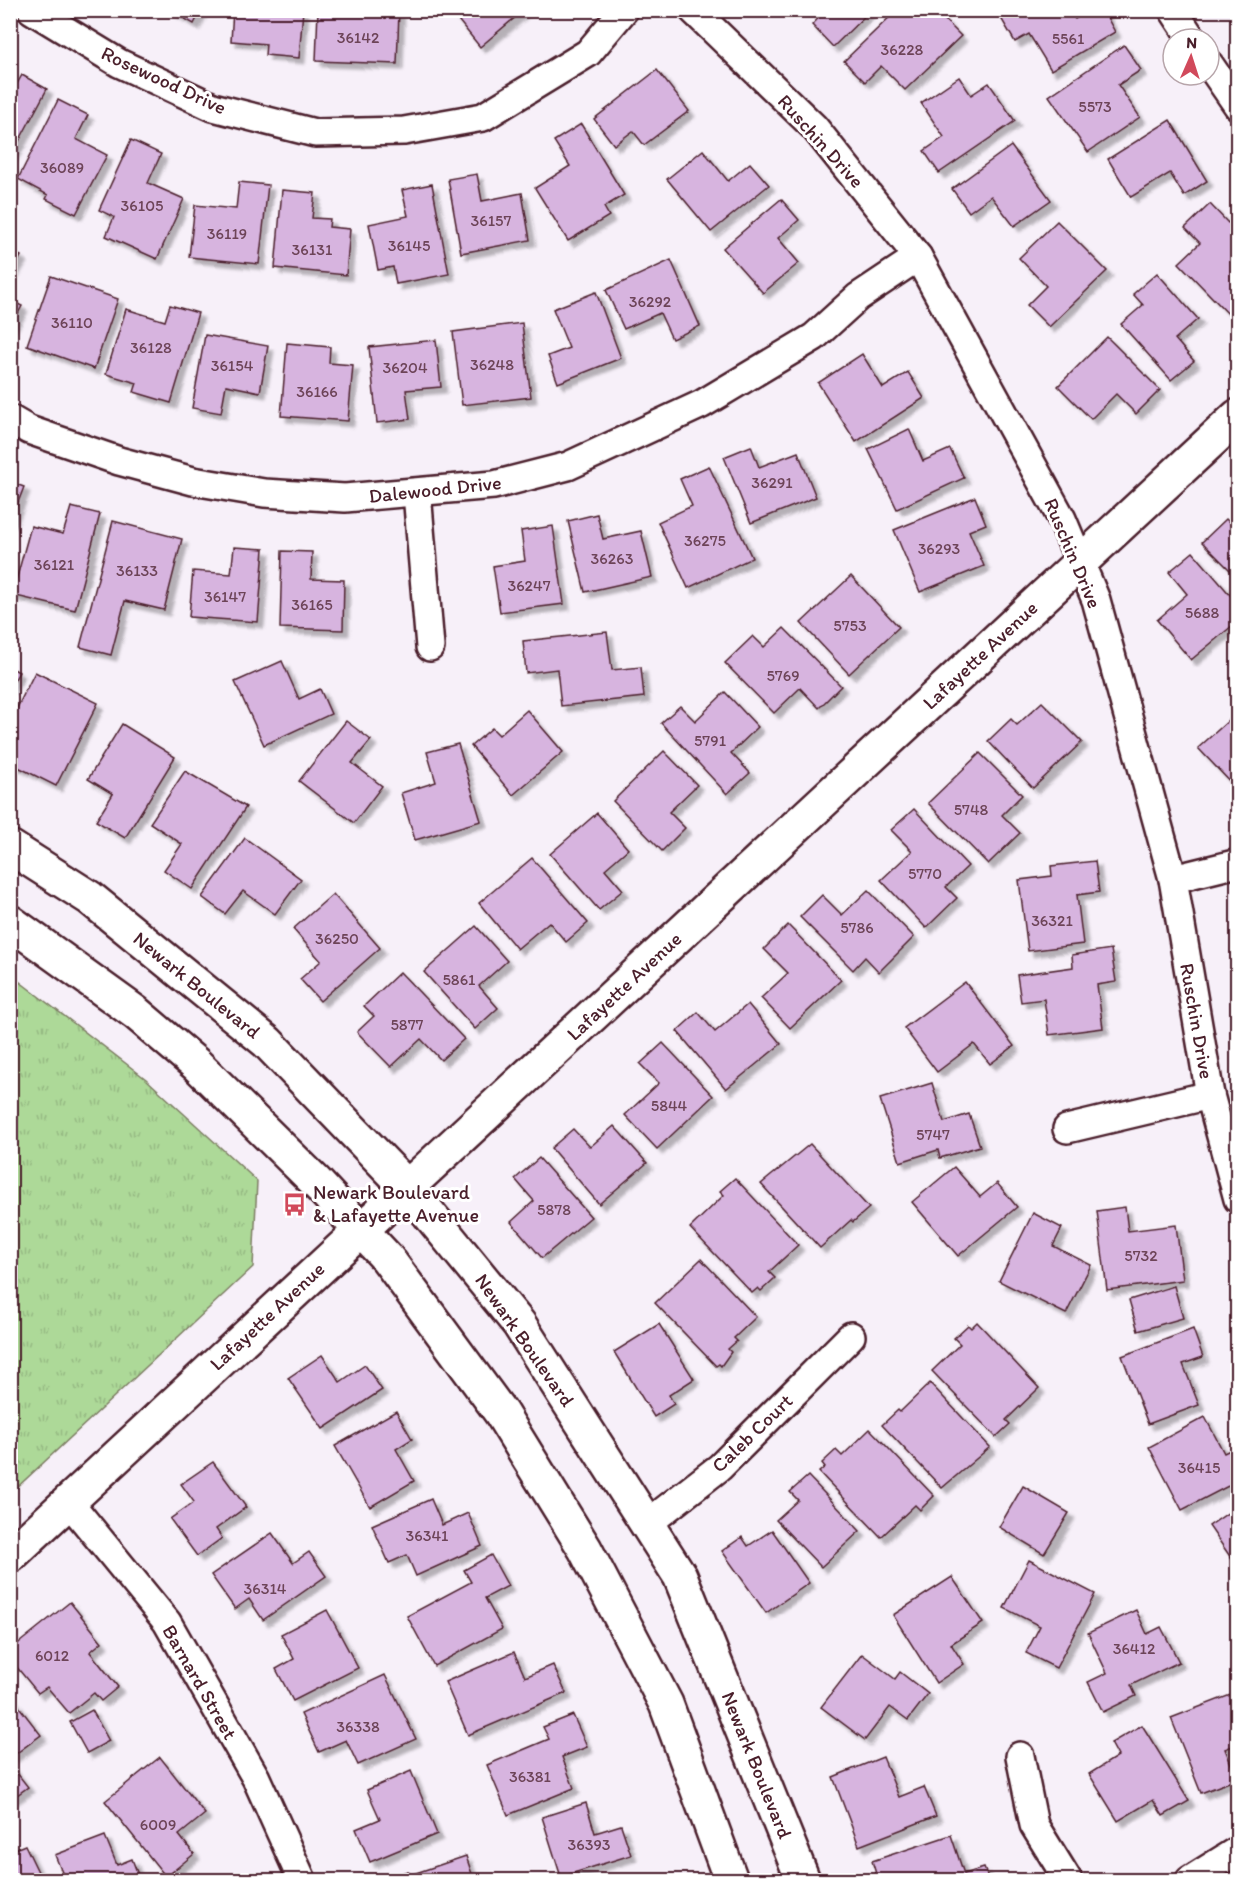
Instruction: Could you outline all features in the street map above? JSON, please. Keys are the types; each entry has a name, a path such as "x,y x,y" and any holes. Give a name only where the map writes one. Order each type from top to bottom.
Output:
{"main road":[{"name":"Lafayette Avenue","path":"10,1556 1238,416"},
{"name":"Newark Boulevard","path":"10,847 90,898 267,1042 407,1187 519,1324 680,1576 803,1881"},
{"path":"10,922 136,1013 197,1065 315,1181 387,1258 501,1413 585,1549 666,1704 731,1881"}],"street":[{"name":"Rosewood Drive","path":"32,10 119,63 213,107 315,133 404,131 483,117 588,53 624,10"},
{"name":"Ruschin Drive","path":"693,10 814,127 918,257 1062,519 1096,600 1173,879 1210,1095 1238,1199"},
{"path":"1173,10 1184,27"},
{"path":"1221,81 1238,106"},
{"name":"Dalewood Drive","path":"10,419 28,430 119,461 193,482 264,492 345,498 494,485 568,466 702,404 814,337 858,297 918,257"},
{"path":"417,493 430,647"},
{"path":"1173,879 1238,863"},
{"path":"1068,1130 1210,1095"},
{"name":"Caleb Court","path":"647,1524 720,1467 851,1336"},
{"name":"Barnard Street","path":"69,1502 167,1622 256,1778 302,1881"},
{"path":"1020,1756 1034,1825 1068,1881"},
{"path":"1190,1881 1238,1850"}],"green space":[{"path":"11,975 146,1079 257,1181 253,1267 11,1493"}],"building":[{"path":"169,10 201,10 194,24"},
{"path":"233,10 303,10 299,58 265,55 266,44 231,41"},
{"path":"318,10 399,12 397,64 316,61"},
{"path":"450,10 524,10 480,47"},
{"path":"826,10 871,10 833,47 812,25"},
{"path":"897,10 935,10 961,36 905,90 881,66 865,82 844,61"},
{"path":"1002,10 1069,10 1075,19 1089,10 1103,10 1115,32 1051,70 1029,34 1015,42 998,13"},
{"path":"1124,45 1141,70 1118,85 1140,117 1088,152 1049,96"},
{"path":"657,70 689,111 644,145 633,131 614,145 594,119"},
{"path":"22,75 47,89 10,158 10,96"},
{"path":"959,77 971,95 989,83 1015,121 939,173 924,151 944,137 921,103"},
{"path":"58,100 88,115 76,139 107,155 76,214 46,199 48,195 18,179"},
{"path":"1170,120 1207,181 1184,196 1170,173 1131,197 1108,159"},
{"path":"581,124 624,195 604,207 609,216 568,241 535,188 570,166 554,141"},
{"path":"131,140 161,154 148,183 184,199 157,259 106,236 114,217 99,210"},
{"path":"1011,146 1051,200 1014,226 991,196 969,212 952,189"},
{"path":"703,150 728,181 750,163 769,185 711,232 667,179"},
{"path":"477,174 482,201 522,193 530,240 461,253 448,179"},
{"path":"239,182 268,185 259,264 189,257 195,205 236,209"},
{"path":"432,184 449,274 396,284 393,267 378,270 369,224 408,216 402,190"},
{"path":"282,190 315,193 312,218 330,219 329,227 350,229 346,275 275,268"},
{"path":"781,199 799,220 778,238 799,263 763,293 723,248"},
{"path":"1210,204 1228,223 1234,217 1238,220 1238,319 1235,321 1179,263 1200,243 1185,228"},
{"path":"1057,221 1107,271 1049,327 1027,305 1046,286 1019,258"},
{"path":"10,250 21,256 10,276"},
{"path":"671,260 700,326 672,339 660,313 624,329 606,290"},
{"path":"1157,273 1198,319 1175,339 1194,361 1171,380 1121,324 1143,305 1133,294"},
{"path":"51,276 118,299 94,369 27,345"},
{"path":"596,292 621,358 558,383 548,356 569,348 553,309"},
{"path":"10,300 22,306 10,328"},
{"path":"170,305 198,313 171,403 134,392 137,383 106,374 126,309 165,321"},
{"path":"522,323 531,397 462,405 453,332"},
{"path":"205,335 268,346 260,392 226,385 221,413 192,408"},
{"path":"1107,337 1160,390 1136,414 1116,394 1091,419 1058,386"},
{"path":"436,340 441,387 406,390 410,419 377,423 369,347"},
{"path":"287,343 330,347 329,363 353,365 348,421 281,416"},
{"path":"862,354 883,388 908,372 924,398 856,442 818,383"},
{"path":"909,429 923,461 950,449 964,478 897,509 868,449"},
{"path":"751,446 759,467 798,452 816,497 751,523 724,457"},
{"path":"709,466 752,558 688,588 658,522 692,506 680,479"},
{"path":"10,482 24,487 10,523"},
{"path":"975,497 986,524 969,531 984,566 920,592 894,530"},
{"path":"71,507 100,514 75,610 12,595 31,526 63,534"},
{"path":"597,514 603,539 641,531 652,577 585,592 568,521"},
{"path":"1226,519 1238,531 1238,578 1202,542"},
{"path":"113,521 182,539 164,610 125,601 111,655 80,647"},
{"path":"553,526 564,604 500,612 493,566 525,561 521,531"},
{"path":"234,547 264,549 258,622 189,617 193,571 231,574"},
{"path":"282,551 312,552 311,579 344,580 343,630 280,628"},
{"path":"1193,552 1238,604 1238,621 1191,660 1157,620 1187,594 1169,572"},
{"path":"851,576 899,627 849,674 801,623"},
{"path":"784,628 841,686 819,708 800,688 774,713 725,663 753,636 764,647"},
{"path":"607,632 612,670 641,667 644,697 561,706 557,669 526,673 523,641"},
{"path":"282,661 299,699 320,689 331,714 264,745 235,682"},
{"path":"10,667 19,672 10,688"},
{"path":"35,672 98,703 56,786 10,763 10,722"},
{"path":"725,692 758,727 731,753 750,773 727,794 661,723 680,706 695,721"},
{"path":"1042,702 1082,742 1033,788 988,741 1011,719 1017,725"},
{"path":"527,710 563,752 513,795 471,746 492,728 499,735"},
{"path":"1238,712 1238,790 1198,748"},
{"path":"346,721 371,740 352,763 382,786 354,823 299,781"},
{"path":"122,724 175,757 125,838 96,821 113,794 88,779"},
{"path":"458,744 481,821 415,840 401,793 436,782 427,752"},
{"path":"664,751 697,785 669,812 685,828 662,851 613,801"},
{"path":"980,753 1022,795 1002,815 1020,833 988,864 928,803"},
{"path":"185,771 246,807 192,889 164,870 182,844 150,823"},
{"path":"914,809 968,866 946,887 957,898 926,928 881,880 912,851 891,830"},
{"path":"597,813 628,849 605,869 623,890 599,910 550,854"},
{"path":"245,838 301,879 275,914 243,891 225,914 202,897"},
{"path":"532,858 588,923 566,942 549,922 517,949 479,903"},
{"path":"1095,861 1099,892 1077,895 1083,944 1028,951 1019,880 1052,876 1051,866"},
{"path":"868,890 914,937 879,972 865,957 853,970 800,917 822,895 842,915"},
{"path":"333,894 380,948 320,1001 300,979 321,961 293,929"},
{"path":"788,925 841,980 790,1028 761,998 788,973 764,949"},
{"path":"476,926 507,961 479,986 498,1008 475,1029 424,972"},
{"path":"1111,949 1116,982 1097,985 1103,1028 1049,1035 1044,999 1021,1002 1017,975 1073,967 1072,955"},
{"path":"400,972 464,1039 441,1060 421,1039 391,1067 357,1032 374,1016 364,1006"},
{"path":"965,982 1014,1046 990,1064 974,1044 937,1072 904,1028"},
{"path":"748,1004 781,1044 726,1089 677,1031 698,1012 715,1032"},
{"path":"663,1043 713,1096 657,1149 625,1115 659,1083 640,1064"},
{"path":"932,1083 944,1122 969,1114 980,1146 940,1158 938,1150 900,1162 880,1099"},
{"path":"614,1126 647,1163 599,1204 551,1148 573,1129 590,1147"},
{"path":"810,1144 869,1208 853,1222 851,1220 820,1248 761,1184"},
{"path":"539,1158 591,1217 542,1258 511,1222 534,1201 515,1179"},
{"path":"954,1167 980,1197 997,1183 1017,1207 958,1256 912,1202"},
{"path":"735,1178 798,1245 769,1272 775,1278 761,1291 758,1288 752,1293 690,1228 724,1195 720,1191"},
{"path":"1125,1207 1128,1231 1176,1225 1183,1280 1107,1290 1097,1211"},
{"path":"1033,1213 1062,1228 1053,1246 1091,1265 1066,1314 999,1281"},
{"path":"701,1259 756,1317 734,1338 737,1341 728,1349 731,1352 721,1366 719,1364 716,1366 655,1303"},
{"path":"1174,1286 1183,1318 1138,1331 1129,1300"},
{"path":"977,1322 1039,1388 1006,1420 1010,1424 996,1437 932,1371 960,1344 954,1338 968,1325 971,1328"},
{"path":"659,1324 694,1379 669,1395 674,1404 654,1417 614,1352"},
{"path":"1193,1329 1203,1357 1183,1364 1199,1405 1148,1424 1122,1356"},
{"path":"322,1355 340,1382 365,1365 382,1390 323,1429 288,1378"},
{"path":"930,1383 990,1447 942,1488 882,1425 898,1410 900,1412"},
{"path":"396,1411 412,1439 396,1449 414,1481 370,1507 335,1446"},
{"path":"1205,1417 1224,1453 1238,1446 1238,1481 1182,1510 1149,1447"},
{"path":"870,1429 934,1496 920,1510 915,1505 881,1537 819,1472 825,1467 822,1463 836,1450 842,1456"},
{"path":"213,1462 246,1507 216,1529 222,1538 197,1556 170,1519 194,1502 181,1484"},
{"path":"808,1476 860,1531 821,1567 776,1520 798,1500 790,1492"},
{"path":"1023,1486 1069,1513 1044,1554 999,1527"},
{"path":"431,1499 442,1525 468,1513 482,1546 416,1576 407,1555 389,1563 372,1525"},
{"path":"1238,1506 1238,1568 1209,1526"},
{"path":"772,1530 809,1583 766,1613 722,1551 742,1537 748,1546"},
{"path":"272,1533 293,1563 309,1552 326,1576 263,1620 249,1599 235,1609 211,1575"},
{"path":"491,1555 508,1586 485,1598 502,1629 434,1666 407,1616 471,1582 464,1570"},
{"path":"1029,1560 1095,1594 1056,1668 1026,1653 1040,1626 1004,1608"},
{"path":"952,1577 983,1623 951,1644 964,1664 936,1683 893,1615"},
{"path":"70,1602 102,1642 90,1652 118,1687 101,1701 94,1693 69,1713 47,1687 38,1693 10,1659 10,1650"},
{"path":"327,1610 358,1668 293,1701 276,1669 294,1659 281,1634"},
{"path":"1136,1610 1147,1634 1161,1627 1179,1662 1131,1685 1136,1696 1103,1712 1088,1682 1107,1673 1088,1633"},
{"path":"514,1652 525,1677 553,1665 566,1693 468,1735 445,1682"},
{"path":"862,1654 895,1679 900,1672 928,1694 908,1720 890,1707 865,1740 821,1707"},
{"path":"1238,1659 1238,1672 1231,1665"},
{"path":"385,1675 416,1739 358,1765 346,1740 319,1752 301,1714"},
{"path":"1238,1692 1238,1744 1225,1749 1237,1779 1201,1793 1171,1718"},
{"path":"10,1695 41,1735 10,1758"},
{"path":"92,1710 109,1741 87,1753 70,1722"},
{"path":"573,1715 587,1747 562,1757 574,1788 508,1815 487,1765 549,1739 543,1727"},
{"path":"1142,1725 1189,1801 1163,1816 1153,1800 1118,1821 1089,1774 1118,1756 1111,1743"},
{"path":"160,1757 205,1814 179,1835 194,1854 166,1877 105,1801"},
{"path":"883,1757 899,1797 924,1787 936,1816 859,1846 833,1777"},
{"path":"10,1764 28,1787 10,1800"},
{"path":"411,1771 437,1834 370,1862 356,1829 380,1819 367,1790"},
{"path":"586,1803 595,1833 621,1825 631,1855 561,1877 542,1817"},
{"path":"951,1835 964,1874 984,1868 989,1880 878,1880 872,1861"},
{"path":"105,1836 117,1865 132,1859 140,1880 65,1880 55,1855"},
{"path":"25,1845 42,1880 10,1880 10,1851"},
{"path":"466,1856 474,1880 381,1880 408,1871 410,1875"}],"place":[{"name":"Newark Boulevard & Lafayette Avenue","path":"295,1204"}]}
